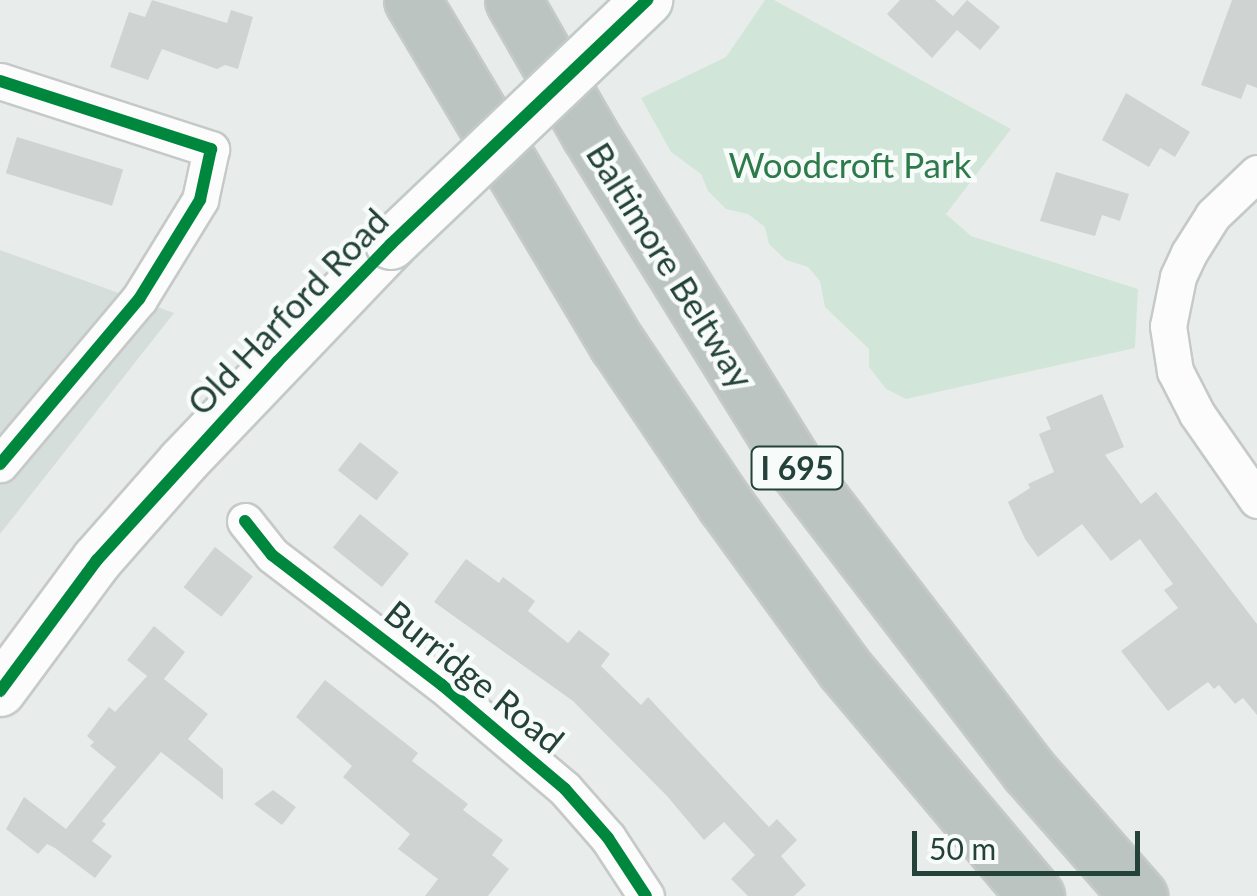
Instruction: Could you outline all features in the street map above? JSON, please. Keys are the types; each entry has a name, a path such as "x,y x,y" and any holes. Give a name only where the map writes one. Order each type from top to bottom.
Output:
{"highway":[{"name":"I 695","path":"412,0 618,345 725,504 844,668 1036,896"},
{"name":"Baltimore Beltway","path":"513,0 590,135 798,470 1030,771 1140,896"}],"street":[{"name":"Old Harford Road","path":"0,691 122,532 391,244 647,0"},
{"path":"0,81 211,149 200,200 139,299 0,464"},
{"path":"1257,173 1213,215 1188,253 1178,278 1168,326 1175,371 1197,414 1257,500"},
{"name":"Burridge Road","path":"246,521 272,555 442,684 566,789 618,851 646,896"}],"shaded area":[{"path":"0,250 174,313 0,534"}],"green space":[{"name":"Woodcroft Park","path":"765,0 774,0 1011,129 946,214 971,236 1138,289 1135,348 906,399 886,389 869,367 869,349 825,307 820,281 808,267 786,260 769,244 765,227 748,214 726,209 708,191 701,174 671,152 641,98 726,57"}],"building":[{"path":"152,0 227,23 231,10 253,17 238,69 225,65 217,69 162,49 148,80 110,67 129,12 145,17"},
{"path":"900,0 935,0 953,16 967,0 1000,27 980,50 957,30 932,58 887,14"},
{"path":"1232,0 1257,0 1257,88 1247,84 1241,99 1201,85"},
{"path":"1126,93 1190,132 1175,157 1160,148 1149,167 1102,140"},
{"path":"17,137 123,169 112,206 6,173"},
{"path":"1056,172 1129,194 1120,221 1102,215 1095,236 1040,221"},
{"path":"1102,394 1124,447 1105,455 1141,504 1156,492 1257,624 1257,715 1243,698 1235,704 1219,685 1214,689 1208,682 1168,711 1121,651 1178,608 1164,590 1173,584 1140,539 1111,561 1082,524 1038,557 1025,539 1008,502 1030,488 1028,484 1054,472 1039,434 1051,429 1046,417"},
{"path":"360,442 399,472 376,501 338,470"},
{"path":"360,514 409,554 382,587 333,547"},
{"path":"215,547 253,577 221,617 184,587"},
{"path":"466,559 499,583 503,577 535,601 528,611 568,643 579,630 610,654 601,666 641,705 648,697 769,827 777,819 797,840 781,856 806,885 794,896 748,896 731,879 755,855 724,822 704,840 667,796 573,701 434,602"},
{"path":"154,626 185,652 164,679 208,714 188,739 223,769 223,800 161,752 102,821 106,824 92,841 112,856 95,878 55,848 47,844 38,854 6,829 24,797 66,829 116,767 90,746 94,742 87,736 109,707 115,712 147,676 127,660"},
{"path":"325,680 418,753 412,761 468,804 463,810 503,840 492,855 509,869 488,896 425,896 438,879 398,849 410,834 343,777 352,766 296,717"},
{"path":"273,790 296,807 282,825 254,804"}],"cycle path":[{"path":"0,691 97,560 277,362 391,244 647,0"},
{"path":"0,81 211,149 200,200 139,299 0,464"},
{"path":"245,521 272,555 442,685 565,789 608,838 646,896"}]}
